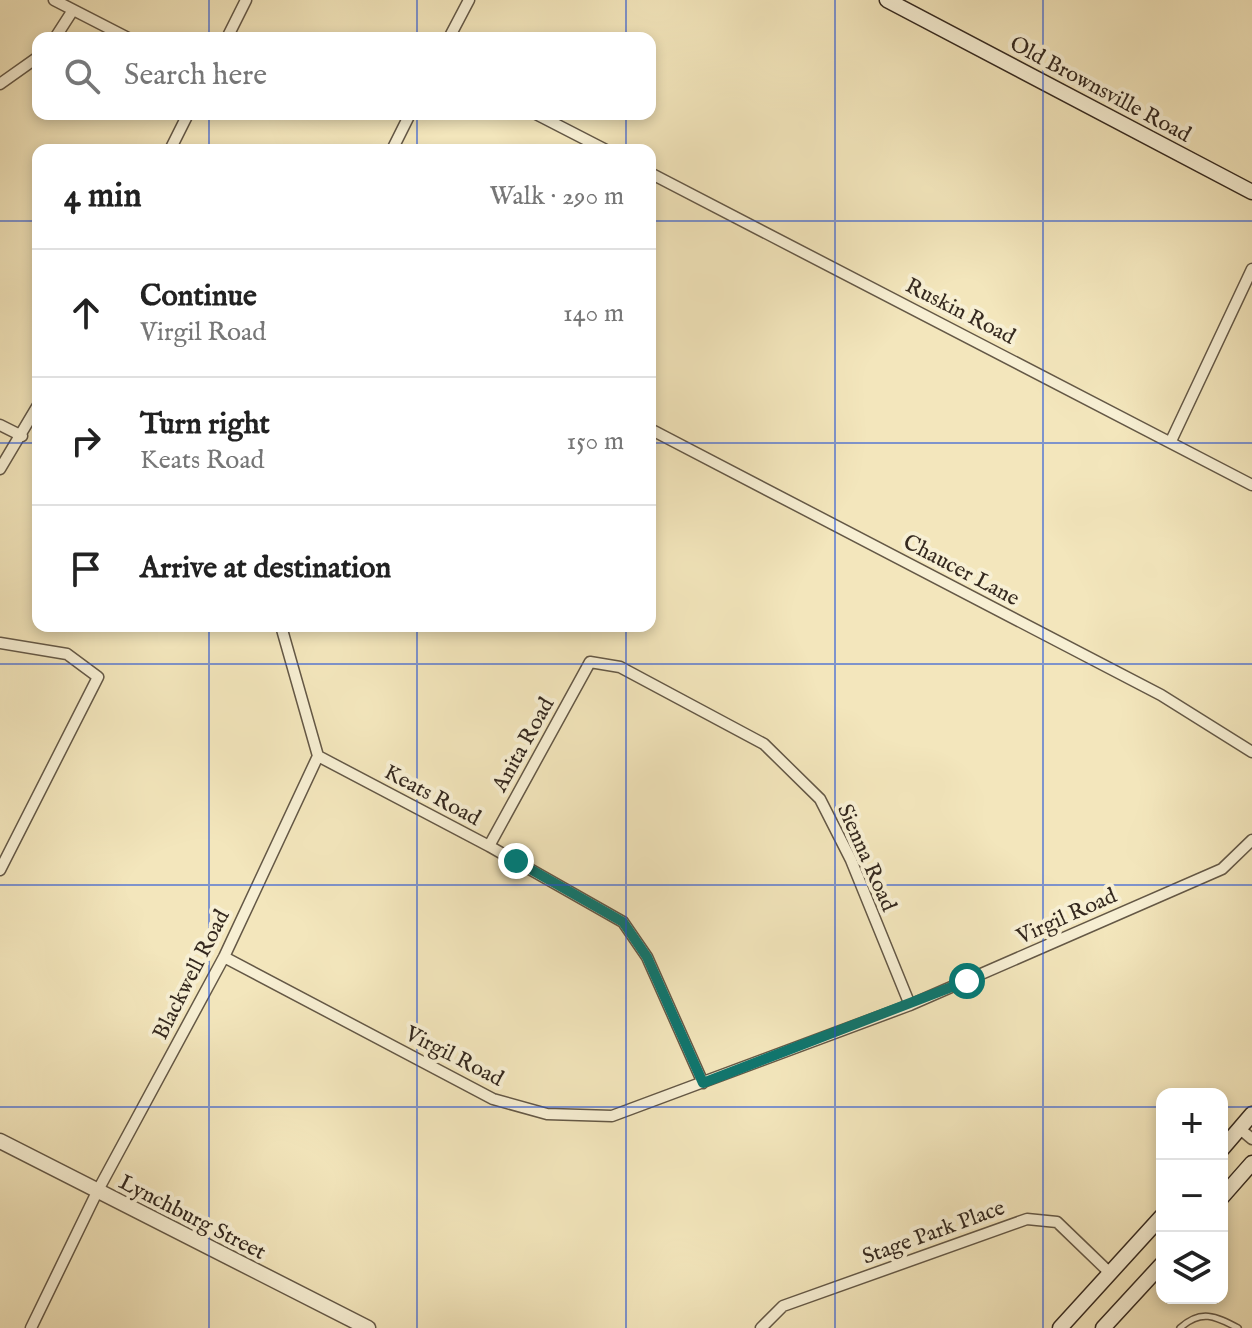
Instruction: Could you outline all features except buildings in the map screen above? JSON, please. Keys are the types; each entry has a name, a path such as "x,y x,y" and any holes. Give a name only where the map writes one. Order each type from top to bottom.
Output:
{"main road":[{"name":"Old Brownsville Road","path":"887,0 1252,192"},
{"path":"1228,1142 1252,1114"},
{"name":"Lynchburg Street","path":"0,1141 368,1328"},
{"path":"1228,1190 1252,1163"},
{"path":"1060,1328 1156,1223"},
{"path":"1103,1328 1156,1271"}],"street":[{"path":"54,0 116,32"},
{"path":"230,32 246,0"},
{"path":"452,32 469,0"},
{"path":"59,32 73,10"},
{"path":"0,84 32,61"},
{"path":"173,144 185,120"},
{"path":"395,144 407,120"},
{"path":"548,120 594,144"},
{"name":"Ruskin Road","path":"656,176 1252,485"},
{"path":"1171,441 1252,269"},
{"path":"0,469 32,417"},
{"path":"0,425 22,436"},
{"name":"Chaucer Lane","path":"656,432 1161,695 1252,752"},
{"path":"283,632 318,756"},
{"path":"0,643 67,654 98,677 0,870"},
{"name":"Anita Road","path":"489,846 590,662"},
{"name":"Sienna Road","path":"590,662 620,667 764,744 820,799 851,860 910,1005"},
{"name":"Keats Road","path":"318,756 489,846 623,922 647,957 703,1083"},
{"name":"Blackwell Road","path":"31,1328 97,1192 224,957 318,756"},
{"name":"Virgil Road","path":"224,957 493,1099 547,1114 612,1116 910,1005 1222,869 1250,846"},
{"path":"1240,1129 1252,1139"},
{"name":"Stage Park Place","path":"761,1328 783,1306 1027,1219 1057,1222 1111,1274"}],"lane":[{"path":"1180,1328 1194,1316 1203,1315 1238,1328"}],"route":[{"path":"516,861 623,922 647,957 703,1083 967,981"}]}
